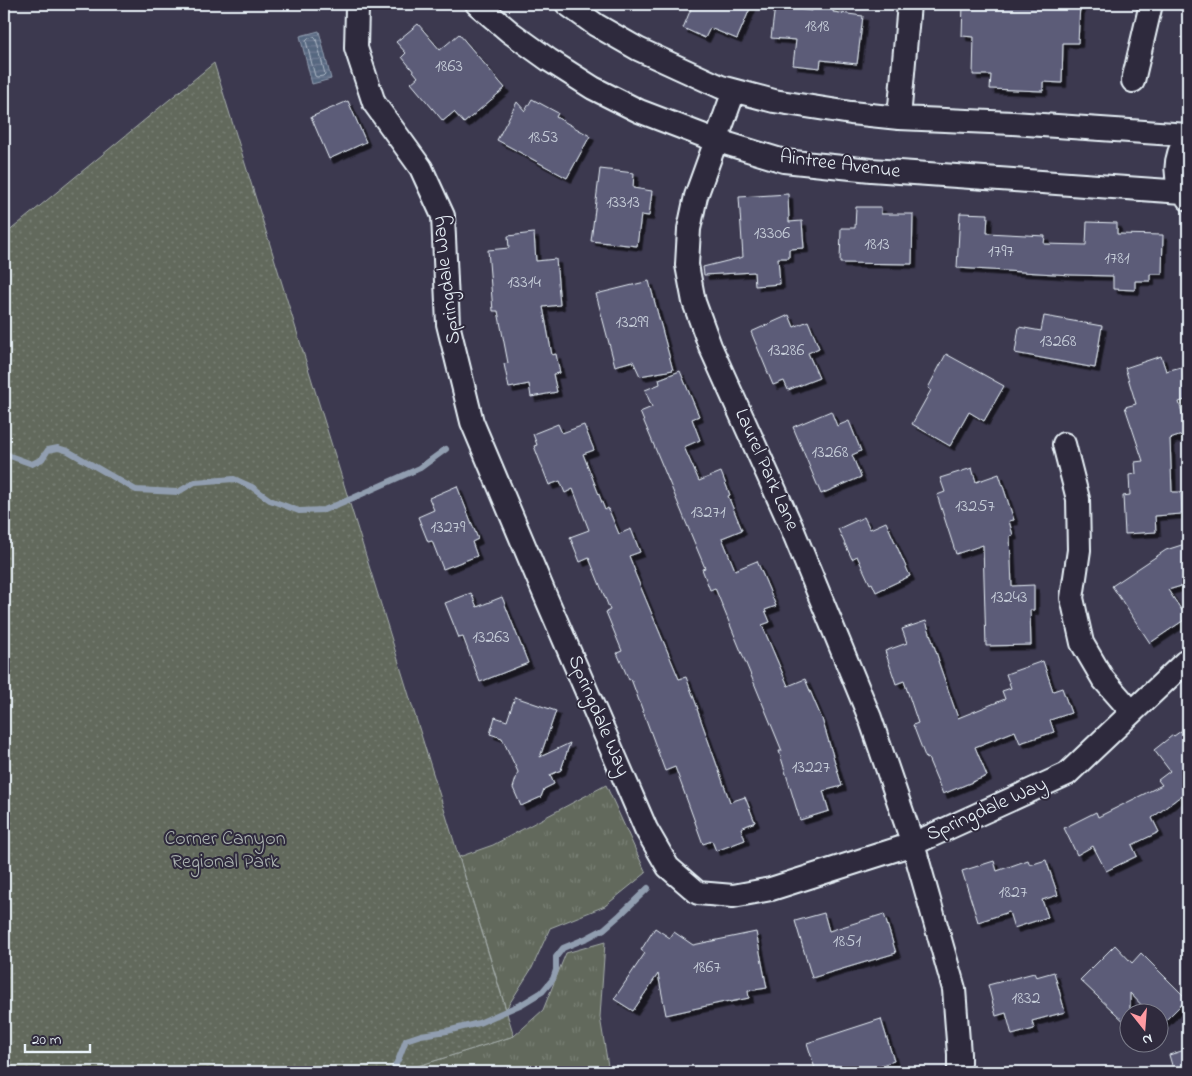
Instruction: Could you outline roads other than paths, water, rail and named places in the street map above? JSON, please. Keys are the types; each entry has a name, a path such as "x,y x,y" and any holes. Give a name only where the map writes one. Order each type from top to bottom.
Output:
{"street":[{"name":"Springdale Way","path":"358,4 356,48 374,102 421,168 443,216 448,324 472,422 646,829 668,866 698,893 733,896 771,889 912,844 1067,774 1188,660"},
{"name":"Aintree Avenue","path":"477,4 510,32 593,88 639,111 716,140 784,161 1186,196"},
{"path":"567,4 638,49 712,83 734,91 774,101 851,113 899,118 1013,123 1188,135 1180,148 1177,163 1178,178 1186,196"},
{"path":"899,118 909,4"},
{"path":"1133,81 1151,4"},
{"name":"Laurel Park Lane","path":"734,91 696,196 688,229 687,265 694,302 710,346 791,526 870,718 912,844 954,989 959,1072"},
{"path":"1064,444 1078,499 1079,550 1072,598 1082,643 1103,679 1132,712"}],"water":[{"path":"319,31 331,79 312,84 300,36"}],"waterway":[{"path":"4,452 32,464 42,459 48,450 58,448 68,451 136,490 178,492 195,482 234,479 252,487 270,500 299,511 324,510 353,498 420,468 446,449"},
{"path":"392,1072 406,1040 479,1023 522,1004 542,992 553,979 556,970 556,957 563,948 604,929 648,888"}],"park label":[{"name":"Corner Canyon Regional Park","path":"225,850"}]}
